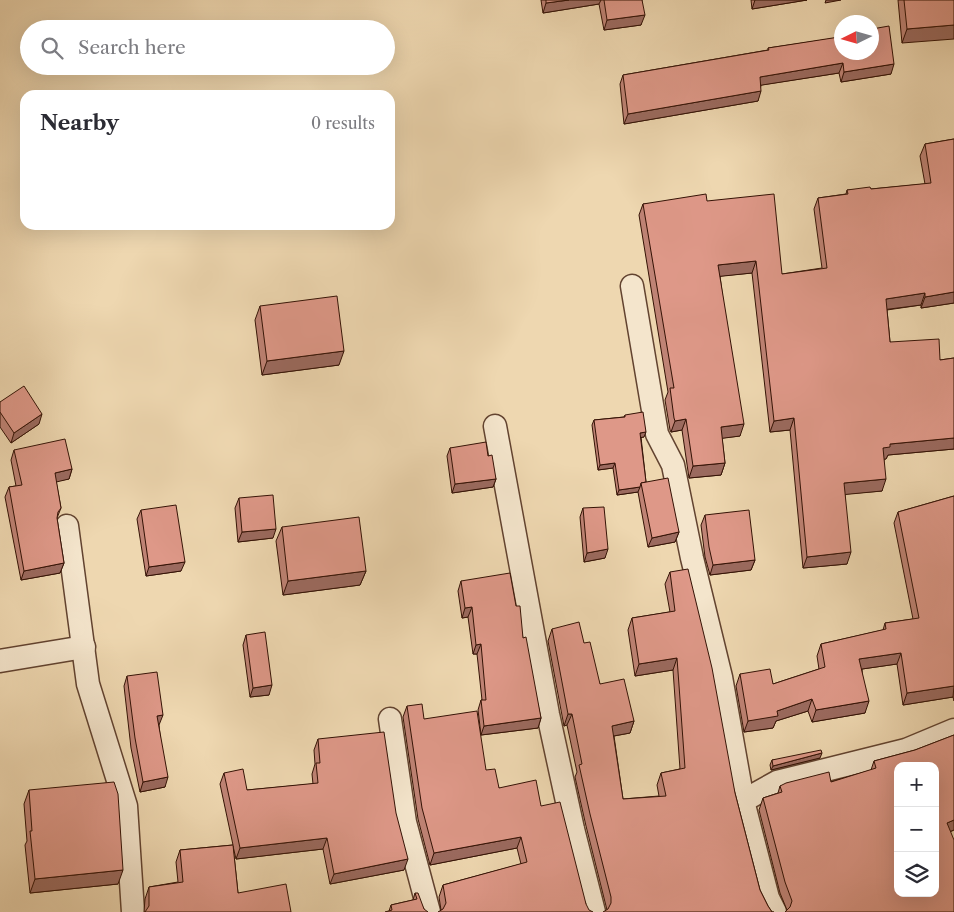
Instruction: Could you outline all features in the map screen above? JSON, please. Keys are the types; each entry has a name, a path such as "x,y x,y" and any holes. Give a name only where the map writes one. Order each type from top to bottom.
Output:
{"street":[{"path":"632,286 657,434 673,466 692,558 721,677 743,801 768,898 775,912"},
{"path":"495,426 548,714 573,829 594,912"},
{"path":"67,526 88,684 126,806 133,912"},
{"path":"0,661 84,647"},
{"path":"390,719 405,822 429,912"},
{"path":"743,801 777,782 906,750 954,730"}],"building":[{"path":"546,0 569,0 546,3"},
{"path":"604,0 642,0 645,15 607,20"},
{"path":"904,0 954,0 954,25 907,29"},
{"path":"889,26 894,64 844,72 843,63 760,77 761,91 628,114 623,75 834,38 834,60 879,60 879,28"},
{"path":"954,139 954,292 925,297 925,293 886,299 890,342 939,339 940,360 954,358 954,438 890,444 890,447 883,448 886,479 844,483 851,552 807,557 794,418 774,421 756,261 718,265 744,424 721,427 725,463 693,466 686,419 675,421 674,418 670,388 674,388 643,204 706,194 707,201 774,194 782,274 827,268 818,198 848,194 847,190 931,183 925,144"},
{"path":"337,296 344,351 267,361 260,306"},
{"path":"24,386 42,414 14,433 0,412 0,402"},
{"path":"643,412 646,432 640,433 646,482 641,483 640,487 619,490 615,463 600,465 594,420 625,417 625,415"},
{"path":"65,439 72,469 55,473 61,508 57,518 64,563 24,571 9,487 22,485 14,450"},
{"path":"486,442 488,456 492,455 496,479 455,484 450,448"},
{"path":"668,478 679,532 652,538 641,483"},
{"path":"273,495 276,529 242,532 239,498"},
{"path":"954,496 954,686 907,693 901,653 859,659 869,701 816,710 812,699 777,711 778,716 748,721 740,674 770,669 773,684 825,667 821,644 886,629 885,623 919,618 898,512"},
{"path":"176,505 185,562 149,567 141,510"},
{"path":"604,507 608,549 587,553 583,508"},
{"path":"749,510 755,560 713,565 705,515"},
{"path":"359,517 366,571 288,581 282,527"},
{"path":"688,569 712,668 735,793 760,890 772,912 603,912 608,909 611,897 579,765 582,764 572,714 568,714 552,629 579,622 584,643 590,642 600,684 624,679 634,721 612,726 623,799 666,796 661,773 685,768 677,658 639,664 632,618 675,611 670,572"},
{"path":"510,573 516,606 520,606 523,638 526,637 541,718 484,726 481,700 486,700 481,644 476,645 472,607 465,608 461,581"},
{"path":"265,632 272,685 253,688 246,635"},
{"path":"157,672 163,715 157,716 168,777 143,782 127,676"},
{"path":"422,704 424,719 477,711 486,770 495,769 499,788 536,780 541,806 560,802 586,904 589,910 593,912 438,912 443,909 446,903 443,885 527,862 521,837 434,853 422,808 407,706"},
{"path":"384,732 396,813 408,859 334,874 327,838 240,848 224,773 243,769 247,790 318,783 316,763 320,763 318,739"},
{"path":"954,735 954,820 947,823 954,840 954,912 785,912 790,907 792,901 785,882 763,798 782,792 780,786 786,783 829,772 831,782 876,768 874,761 915,750"},
{"path":"821,750 822,753 773,766 772,760"},
{"path":"114,782 118,794 123,870 35,879 30,831 32,831 29,790"},
{"path":"233,845 238,893 286,884 291,912 145,912 149,906 149,887 183,882 180,850"},
{"path":"415,893 418,893 424,909 428,912 385,912 392,910 391,905 417,899"}]}
